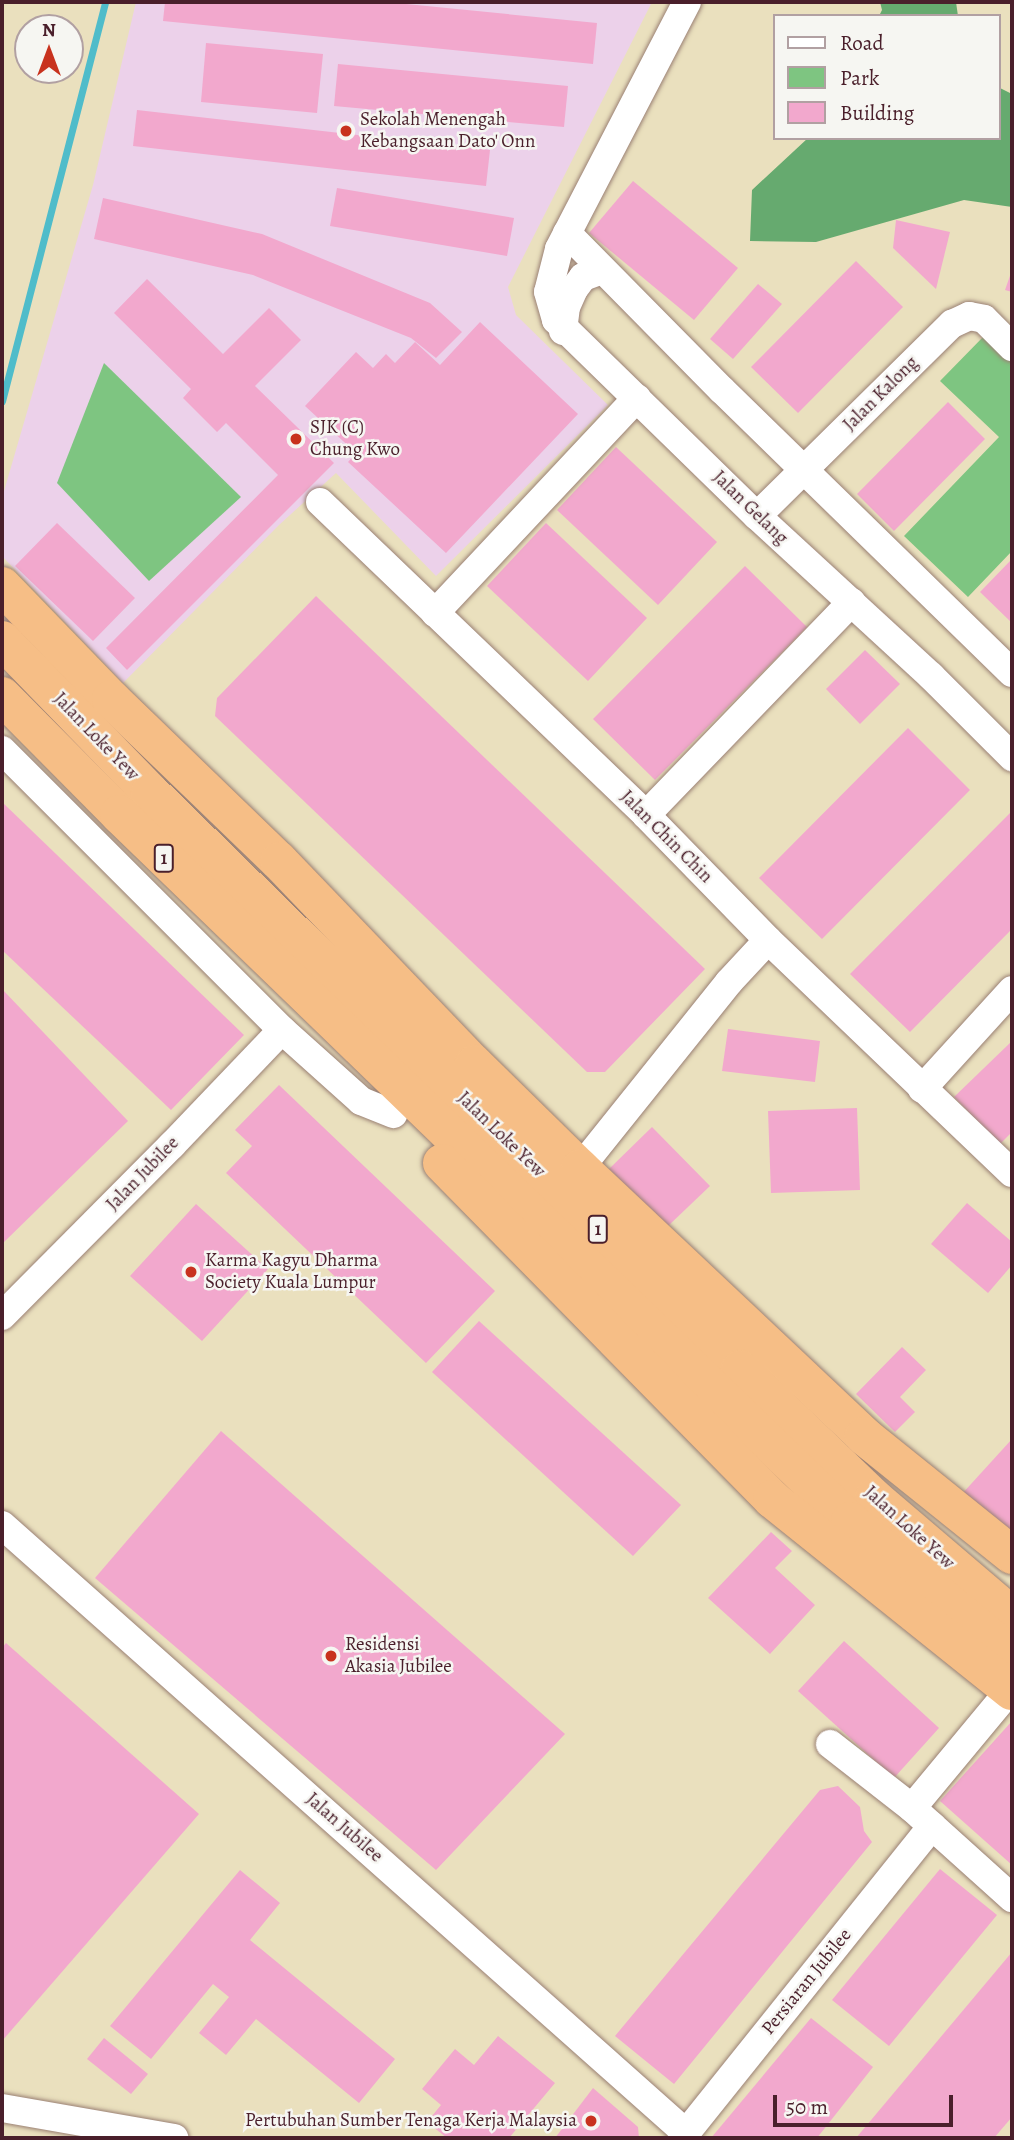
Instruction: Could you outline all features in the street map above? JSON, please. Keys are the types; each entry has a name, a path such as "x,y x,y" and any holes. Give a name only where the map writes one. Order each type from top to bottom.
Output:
{"highway":[{"path":"2,586 111,699 279,861 474,1064 580,1168 864,1436 1012,1555"},
{"name":"Jalan Loke Yew","path":"2,640 150,792 322,959 862,1509 1011,1679"},
{"name":"Jalan Loke Yew","path":"2,696 328,1018 862,1509 1012,1616"},
{"path":"322,959 394,1001 474,1064"},
{"path":"328,1018 348,1060 393,1114 772,1499 1011,1679"}],"street":[{"name":"Jalan Gelang","path":"687,2 567,233 553,266 548,292 551,309 563,331 637,398 757,516 852,602 1012,757"},
{"path":"567,233 1012,673"},
{"path":"563,331 566,307 574,289 583,277 602,270"},
{"name":"Jalan Kalong","path":"757,516 952,324 969,316 984,319 1012,348"},
{"path":"435,613 637,398"},
{"name":"Jalan Chin Chin","path":"320,502 646,815 768,940 1012,1173"},
{"path":"646,815 852,602"},
{"path":"2,750 282,1030 361,1101 393,1114"},
{"path":"580,1168 729,982 768,940"},
{"path":"922,1089 1012,990"},
{"name":"Jalan Jubilee","path":"2,1316 172,1146 282,1030"},
{"name":"Jalan Jubilee","path":"2,1525 684,2136"},
{"name":"Persiaran Jubilee","path":"684,2136 922,1817 1011,1679"},
{"path":"830,1744 922,1817 1012,1898"},
{"path":"2,2108 174,2138"},
{"path":"88,2138 125,2129"}],"shaded area":[{"name":"SJK (C) Chung Kwo","path":"136,2 652,2 508,287 516,315 608,405 436,576 336,473 279,525 123,683 2,556 2,498 93,185"}],"green space":[{"path":"880,2 956,2 958,14 880,14"},
{"path":"1000,88 1012,94 1012,207 964,200 816,242 750,241 752,190 806,140 1000,140"},
{"path":"984,336 1012,362 1012,551 968,597 904,536 999,437 940,381"},
{"path":"104,363 241,497 149,581 57,483"}],"building":[{"path":"165,2 386,2 597,23 593,64 163,21"},
{"path":"206,43 323,54 317,113 201,102"},
{"path":"338,64 568,86 564,127 334,106"},
{"path":"137,110 490,150 486,186 133,146"},
{"path":"633,181 738,268 694,320 589,233"},
{"path":"337,188 514,218 507,256 330,226"},
{"path":"103,198 262,234 430,303 462,332 436,358 411,338 253,275 94,239"},
{"path":"896,220 950,232 936,289 893,248"},
{"path":"856,261 903,307 798,413 751,367"},
{"path":"1012,270 1012,292 1005,290"},
{"path":"147,279 223,354 269,308 301,340 255,386 334,463 127,670 106,648 278,475 226,423 217,432 183,398 191,389 114,313"},
{"path":"758,284 782,304 733,359 710,339"},
{"path":"480,322 578,414 446,553 348,462 356,453 305,406 356,352 373,368 386,354 395,363 415,342 440,365"},
{"path":"948,402 985,439 894,531 857,494"},
{"path":"616,447 717,542 658,605 557,510"},
{"path":"57,523 135,598 93,641 15,566"},
{"path":"546,523 647,618 588,681 487,586"},
{"path":"1012,559 1012,623 980,592"},
{"path":"745,566 807,627 655,780 593,719"},
{"path":"316,596 705,969 605,1072 587,1072 215,716 217,698"},
{"path":"865,650 900,684 860,724 826,689"},
{"path":"908,728 970,790 822,939 759,878"},
{"path":"2,802 244,1035 171,1110 2,950"},
{"path":"1012,811 1012,929 910,1032 850,974"},
{"path":"2,989 128,1121 2,1244"},
{"path":"728,1029 820,1041 815,1082 722,1071"},
{"path":"1012,1041 1012,1132 1000,1144 954,1097"},
{"path":"279,1085 495,1291 426,1363 226,1173 252,1146 235,1130"},
{"path":"857,1108 860,1190 771,1193 768,1111"},
{"path":"652,1127 710,1186 667,1227 609,1169"},
{"path":"967,1203 1012,1242 1012,1265 988,1293 931,1244"},
{"path":"196,1204 268,1269 202,1341 130,1276"},
{"path":"479,1321 681,1505 633,1556 432,1372"},
{"path":"902,1347 926,1370 900,1397 915,1412 895,1432 856,1394"},
{"name":"Residensi Akasia Jubilee","path":"221,1431 565,1734 436,1870 95,1578"},
{"path":"1012,1439 1012,1541 961,1495"},
{"path":"771,1532 792,1551 775,1568 815,1605 770,1654 708,1598"},
{"path":"844,1641 939,1728 894,1778 798,1691"},
{"path":"6,1643 199,1814 2,2041 2,1648"},
{"path":"1012,1721 1012,1865 940,1801"},
{"path":"838,1786 860,1807 864,1831 872,1842 674,2084 615,2036 820,1790"},
{"path":"940,1869 997,1915 889,2046 832,2000"},
{"path":"240,1870 280,1903 250,1940 395,2059 359,2103 256,2019 226,2055 199,2033 229,1997 213,1984 151,2059 110,2026"},
{"path":"1012,1952 1012,2117 994,2138 856,2138"},
{"path":"811,2018 873,2067 817,2138 711,2138"},
{"path":"498,2036 555,2083 509,2138 447,2138 427,2122 441,2105 422,2089 455,2049 474,2065"},
{"path":"104,2038 148,2074 131,2094 87,2059"},
{"path":"593,2088 638,2127 639,2138 555,2138"}],"waterway":[{"path":"2,401 105,2"}],"place":[{"name":"Sekolah Menengah Kebangsaan Dato' Onn","path":"346,131"},
{"name":"SJK (C) Chung Kwo","path":"296,439"},
{"name":"Karma Kagyu Dharma Society Kuala Lumpur","path":"191,1272"},
{"name":"Residensi Akasia Jubilee","path":"331,1656"},
{"name":"Pertubuhan Sumber Tenaga Kerja Malaysia","path":"591,2121"}]}
